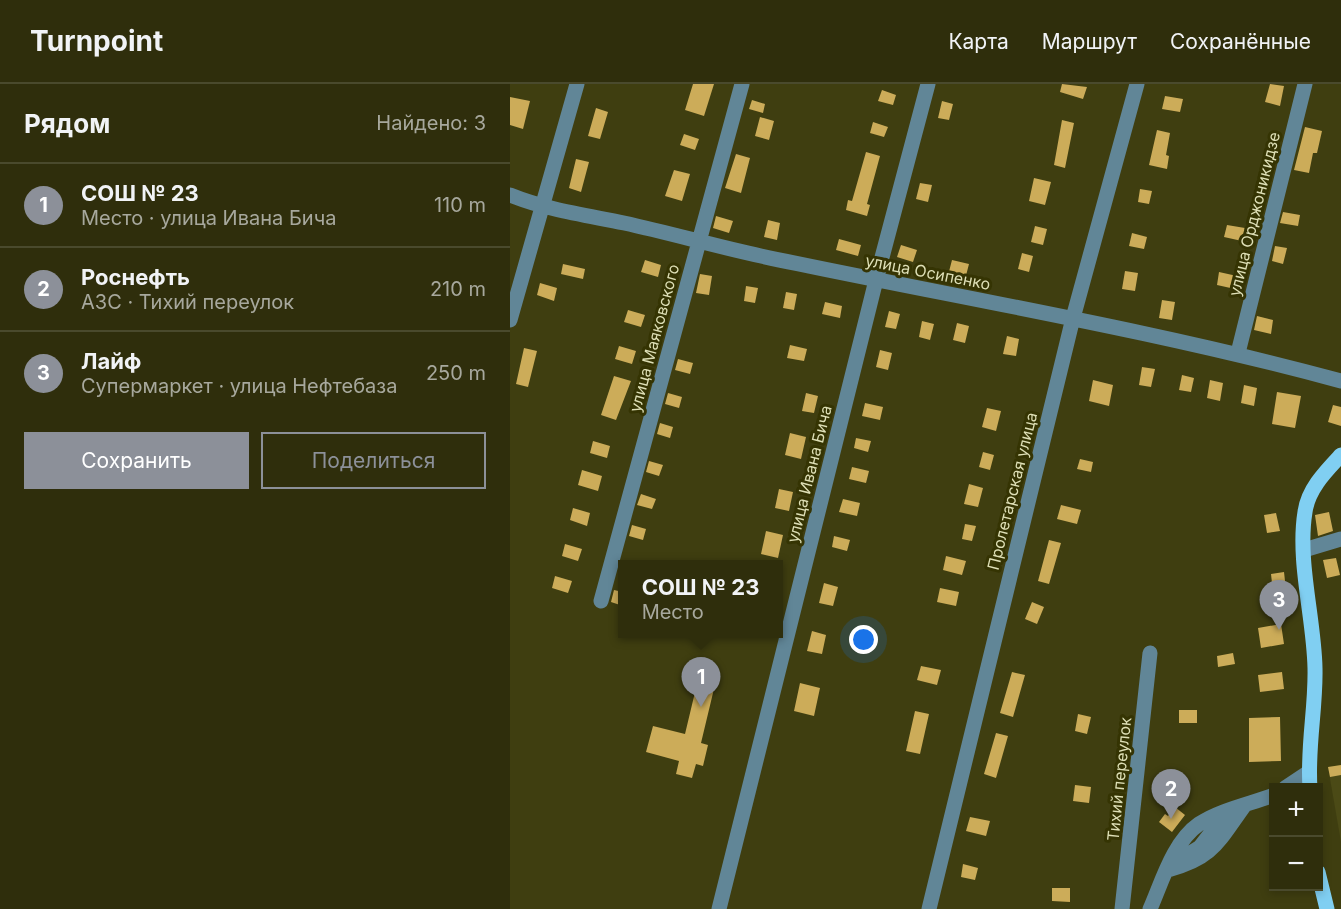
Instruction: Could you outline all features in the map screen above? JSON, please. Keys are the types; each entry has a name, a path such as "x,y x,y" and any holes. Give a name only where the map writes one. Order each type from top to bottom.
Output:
{"main road":[{"path":"1310,783 1315,670 1313,619 1304,550 1305,510 1313,490 1341,455"},
{"path":"1323,891 1327,909"}],"street":[{"path":"510,320 577,84"},
{"name":"улица Маяковского","path":"601,601 741,84"},
{"name":"улица Ивана Бича","path":"719,909 876,280 928,84"},
{"name":"Пролетарская улица","path":"929,909 1073,318 1137,84"},
{"name":"улица Орджоникидзе","path":"1238,353 1305,84"},
{"name":"улица Осипенко","path":"510,195 541,208 624,223 699,243 876,280 1238,353 1341,381"},
{"path":"1304,550 1341,539"},
{"name":"Тихий переулок","path":"1122,909 1150,653"},
{"path":"1292,783 1309,772"},
{"path":"1150,909 1170,865 1200,847 1227,812 1269,797"},
{"path":"1170,865 1191,864 1210,853 1244,806"}],"shaded area":[{"path":"1341,765 1341,842 1328,767"}],"building":[{"path":"693,84 714,84 704,116 685,110"},
{"path":"1062,84 1087,87 1083,99 1060,92"},
{"path":"1270,84 1284,86 1280,106 1265,102"},
{"path":"882,90 896,95 893,105 878,101"},
{"path":"1165,96 1183,99 1180,112 1162,109"},
{"path":"510,97 530,101 523,129 510,125"},
{"path":"752,100 765,104 763,113 749,109"},
{"path":"942,101 953,104 949,120 938,118"},
{"path":"596,108 608,112 600,139 588,136"},
{"path":"760,117 774,121 769,140 755,136"},
{"path":"1062,120 1074,123 1065,168 1054,165"},
{"path":"873,122 888,127 884,137 870,133"},
{"path":"1305,127 1322,131 1317,153 1313,153 1309,173 1294,170"},
{"path":"1157,130 1170,133 1166,155 1169,156 1167,169 1149,165"},
{"path":"684,134 699,139 695,150 680,145"},
{"path":"866,152 880,156 867,204 870,205 867,216 846,210 848,200 852,201"},
{"path":"736,154 750,158 741,193 725,188"},
{"path":"576,159 589,162 581,192 569,188"},
{"path":"674,170 690,174 682,201 665,196"},
{"path":"1034,178 1051,182 1045,205 1029,201"},
{"path":"920,183 932,185 928,202 916,199"},
{"path":"1140,189 1152,191 1149,204 1138,202"},
{"path":"1283,212 1300,215 1298,226 1280,223"},
{"path":"716,216 733,221 729,233 713,228"},
{"path":"768,220 780,223 777,240 764,237"},
{"path":"1227,225 1245,228 1242,241 1224,237"},
{"path":"1035,226 1047,229 1043,245 1031,242"},
{"path":"1132,233 1147,237 1144,249 1129,246"},
{"path":"839,239 861,245 858,256 836,250"},
{"path":"901,245 917,250 913,262 897,257"},
{"path":"1275,246 1287,248 1283,264 1272,261"},
{"path":"1022,253 1033,256 1029,272 1018,269"},
{"path":"645,260 661,265 658,277 641,272"},
{"path":"952,260 969,264 963,287 946,283"},
{"path":"563,264 585,269 583,279 561,274"},
{"path":"1125,271 1138,273 1135,291 1122,289"},
{"path":"1219,272 1237,276 1235,289 1217,285"},
{"path":"700,274 712,276 709,295 696,293"},
{"path":"540,283 557,288 554,301 537,295"},
{"path":"746,286 758,288 755,303 744,301"},
{"path":"786,292 797,294 794,310 783,308"},
{"path":"1162,300 1175,302 1172,320 1159,318"},
{"path":"825,302 842,306 840,318 822,314"},
{"path":"628,310 645,315 641,327 624,322"},
{"path":"889,311 900,314 896,329 885,327"},
{"path":"1257,316 1273,320 1271,334 1254,330"},
{"path":"922,321 934,324 930,340 919,337"},
{"path":"957,323 969,326 965,343 953,340"},
{"path":"1007,336 1019,339 1016,356 1003,354"},
{"path":"790,345 807,349 804,361 787,358"},
{"path":"619,346 636,351 632,364 615,359"},
{"path":"524,348 537,351 528,387 516,384"},
{"path":"880,350 892,353 888,370 876,367"},
{"path":"678,359 693,363 690,374 675,370"},
{"path":"1142,367 1155,369 1151,387 1139,385"},
{"path":"1182,375 1194,378 1191,392 1179,390"},
{"path":"614,376 631,381 616,420 601,415"},
{"path":"1093,380 1113,385 1109,406 1089,401"},
{"path":"1210,380 1223,383 1220,401 1207,398"},
{"path":"1244,385 1257,388 1254,406 1241,403"},
{"path":"1277,392 1301,396 1295,428 1272,424"},
{"path":"668,393 682,397 679,408 665,404"},
{"path":"806,393 818,396 814,413 802,411"},
{"path":"865,403 883,407 880,420 862,416"},
{"path":"1333,405 1341,407 1341,426 1328,422"},
{"path":"987,408 1001,411 996,431 982,427"},
{"path":"660,423 673,427 670,438 657,434"},
{"path":"790,433 806,437 801,459 785,455"},
{"path":"856,438 871,441 868,452 854,448"},
{"path":"593,441 610,446 607,458 590,453"},
{"path":"983,452 994,455 990,470 979,467"},
{"path":"1080,459 1093,462 1091,472 1077,469"},
{"path":"649,461 663,465 659,476 646,472"},
{"path":"852,467 869,471 866,483 849,479"},
{"path":"582,470 602,476 598,491 578,485"},
{"path":"969,484 983,488 978,507 964,504"},
{"path":"779,489 793,492 789,511 775,508"},
{"path":"641,494 656,499 652,509 637,505"},
{"path":"843,499 860,503 857,516 839,512"},
{"path":"1061,505 1081,510 1077,524 1057,519"},
{"path":"573,508 590,513 587,526 570,520"},
{"path":"1329,512 1333,531 1318,536 1315,515"},
{"path":"1276,513 1280,531 1267,533 1264,515"},
{"path":"965,524 976,526 972,541 962,539"},
{"path":"632,525 646,529 643,540 629,536"},
{"path":"766,531 783,535 778,558 761,554"},
{"path":"834,536 850,540 847,551 832,547"},
{"path":"1049,540 1061,543 1049,584 1038,581"},
{"path":"565,544 582,549 578,561 562,556"},
{"path":"946,556 966,561 962,575 943,570"},
{"path":"1336,558 1340,575 1327,578 1323,560"},
{"path":"1284,572 1286,590 1273,592 1271,574"},
{"path":"555,576 572,581 568,593 552,588"},
{"path":"824,583 838,587 833,606 819,603"},
{"path":"940,588 959,592 956,606 937,602"},
{"path":"614,590 618,591 618,604 611,602"},
{"path":"1032,602 1044,607 1037,624 1025,619"},
{"path":"1281,624 1284,644 1261,648 1258,628"},
{"path":"812,631 826,635 822,654 807,651"},
{"path":"1233,653 1235,664 1218,667 1217,656"},
{"path":"921,666 941,670 937,685 917,680"},
{"path":"697,667 718,672 701,743 708,745 703,766 696,764 692,778 676,774 679,761 646,752 653,726 685,734 696,688 692,687"},
{"path":"1012,672 1025,675 1013,717 1000,713"},
{"path":"1282,672 1284,689 1260,692 1258,675"},
{"path":"800,683 820,688 814,716 794,711"},
{"path":"1179,710 1197,710 1197,723 1179,723"},
{"path":"915,711 929,714 920,754 906,751"},
{"path":"1078,714 1091,717 1087,734 1075,731"},
{"path":"1280,717 1281,761 1249,762 1249,718"},
{"path":"996,733 1008,736 996,778 984,774"},
{"path":"1341,765 1341,775 1330,777 1328,767"},
{"path":"1075,785 1091,787 1089,803 1073,801"},
{"path":"1175,807 1185,815 1172,832 1159,822"},
{"path":"970,817 990,821 986,836 966,831"},
{"path":"963,864 978,868 975,880 961,877"},
{"path":"1052,888 1070,888 1070,902 1052,901"}],"place":[{"name":"Лайф","path":"1279,630"},
{"name":"СОШ № 23","path":"701,707"},
{"name":"Роснефть","path":"1171,819"}]}
